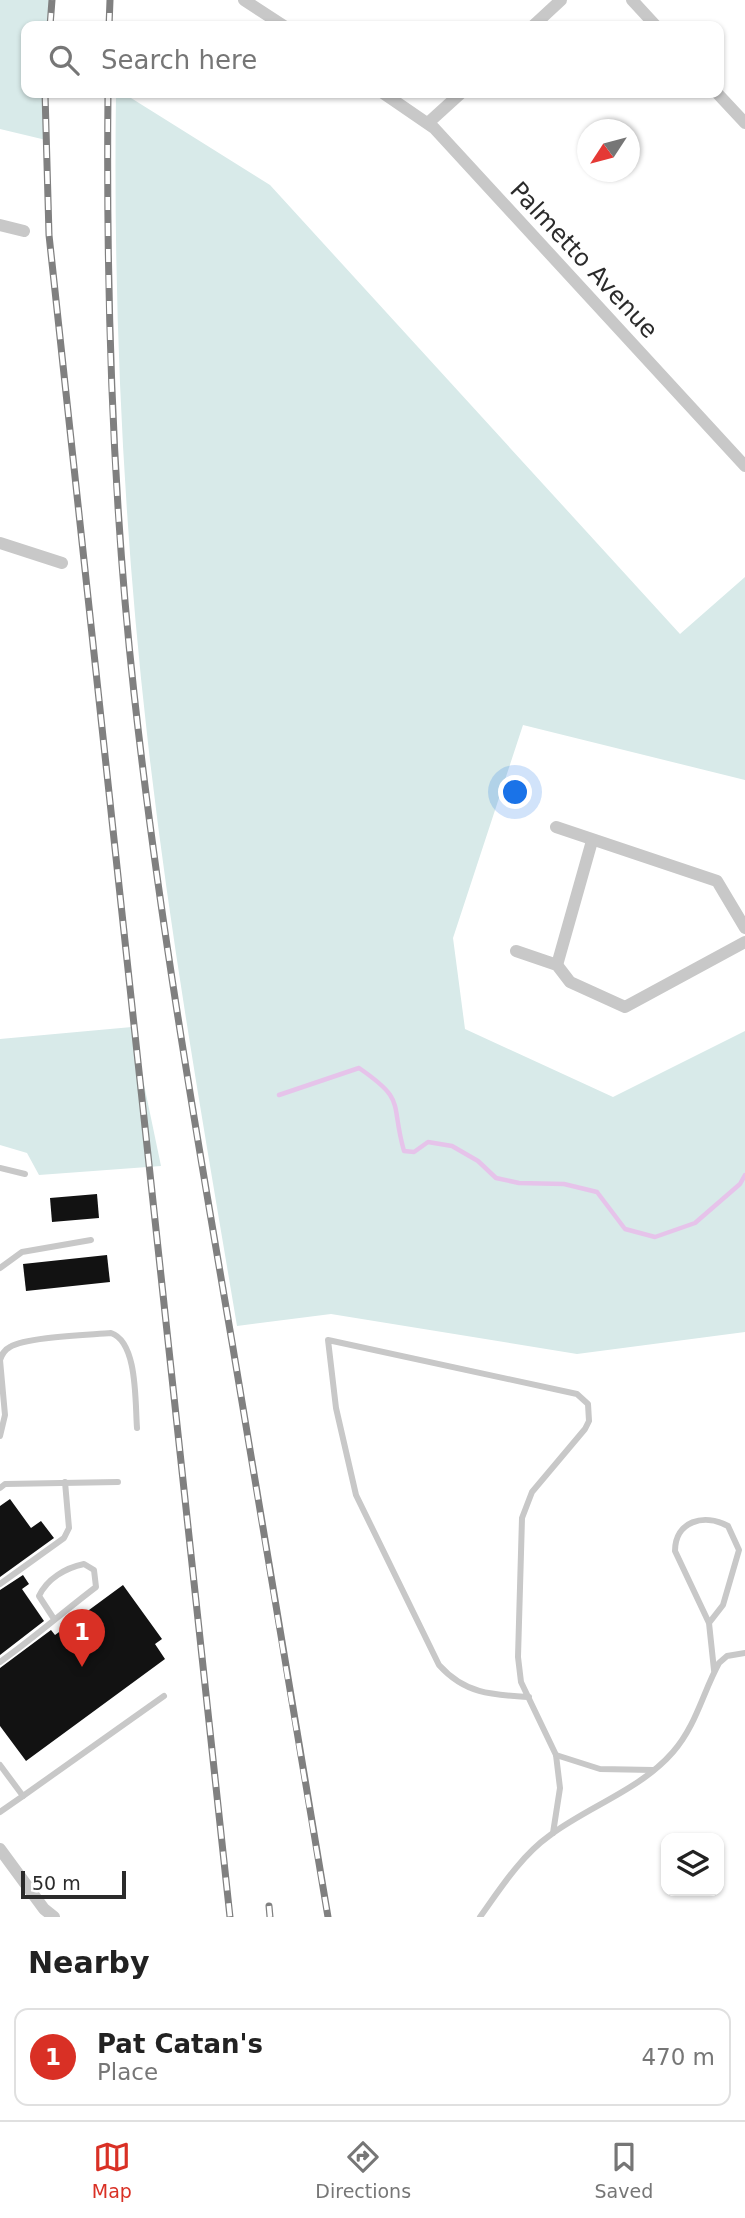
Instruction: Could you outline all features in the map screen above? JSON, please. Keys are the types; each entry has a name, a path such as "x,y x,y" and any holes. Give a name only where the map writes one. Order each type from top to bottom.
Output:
{"street":[{"path":"244,0 276,21"},
{"path":"538,21 561,0"},
{"path":"632,0 651,21"},
{"name":"Palmetto Avenue","path":"390,98 428,123 745,466"},
{"path":"428,123 456,98"},
{"path":"722,98 745,123"},
{"path":"0,225 24,231"},
{"path":"0,543 62,563"},
{"path":"556,827 717,881 745,928"},
{"path":"557,965 592,841"},
{"path":"516,951 557,965 570,982 625,1007 745,942"},
{"path":"0,1849 44,1909 54,1917"}],"lane":[{"path":"0,1168 25,1174"},
{"path":"0,1268 22,1252 90,1240"},
{"path":"0,1436 5,1415 0,1360 3,1352 12,1345 33,1341 111,1333 118,1335 129,1353 137,1428"},
{"path":"529,1697 473,1690 453,1681 439,1665 356,1496 337,1408 328,1339 577,1394 588,1404 589,1420 585,1429 532,1492 522,1518 518,1657 521,1682 529,1697 556,1755 561,1788 553,1833"},
{"path":"0,1584 64,1538 69,1528 65,1482"},
{"path":"0,1488 5,1484 118,1482"},
{"path":"709,1623 723,1605 739,1550 728,1525 705,1518 687,1524 675,1539 675,1551 709,1623 714,1672"},
{"path":"0,1661 47,1628 54,1619 96,1587 94,1570 84,1564 70,1567 44,1586 39,1597 54,1619"},
{"path":"480,1917 505,1882 553,1833 655,1770 687,1736 714,1672 727,1656 745,1653"},
{"path":"0,1812 164,1696"},
{"path":"556,1755 600,1769 655,1770"},
{"path":"0,1765 23,1796"}],"shaded area":[{"path":"0,0 52,0 50,21 21,21 21,98 45,98 46,140 0,129"},
{"path":"116,98 131,98 270,185 680,634 745,577 745,780 523,725 453,938 465,1029 613,1097 745,1031 745,1332 577,1354 331,1314 237,1326 176,956 147,734 121,414 115,173"},
{"path":"132,1027 161,1166 39,1175 27,1153 0,1145 0,1039"}],"building":[{"path":"97,1194 99,1218 52,1222 50,1198"},
{"path":"107,1255 110,1282 26,1291 23,1264"},
{"path":"10,1499 31,1528 41,1521 54,1538 0,1577 0,1506"},
{"path":"23,1575 29,1584 22,1589 44,1621 0,1655 0,1590"},
{"path":"123,1585 162,1639 155,1644 165,1659 26,1761 0,1726 0,1668 51,1630 55,1635"}],"waterway":[{"path":"279,1095 359,1068 391,1096 404,1151 414,1152 428,1142 452,1146 478,1161 496,1178 519,1183 564,1184 597,1192 625,1229 655,1237 695,1223 740,1184 745,1175"}],"railway":[{"path":"50,21 52,0"},
{"path":"109,21 110,0"},
{"path":"45,98 49,235 230,1917"},
{"path":"108,98 112,393 120,543 134,693 166,937 191,1099 328,1917"},
{"path":"269,1906 270,1917"}],"place":[{"name":"Pat Catan's","path":"82,1667"}]}
